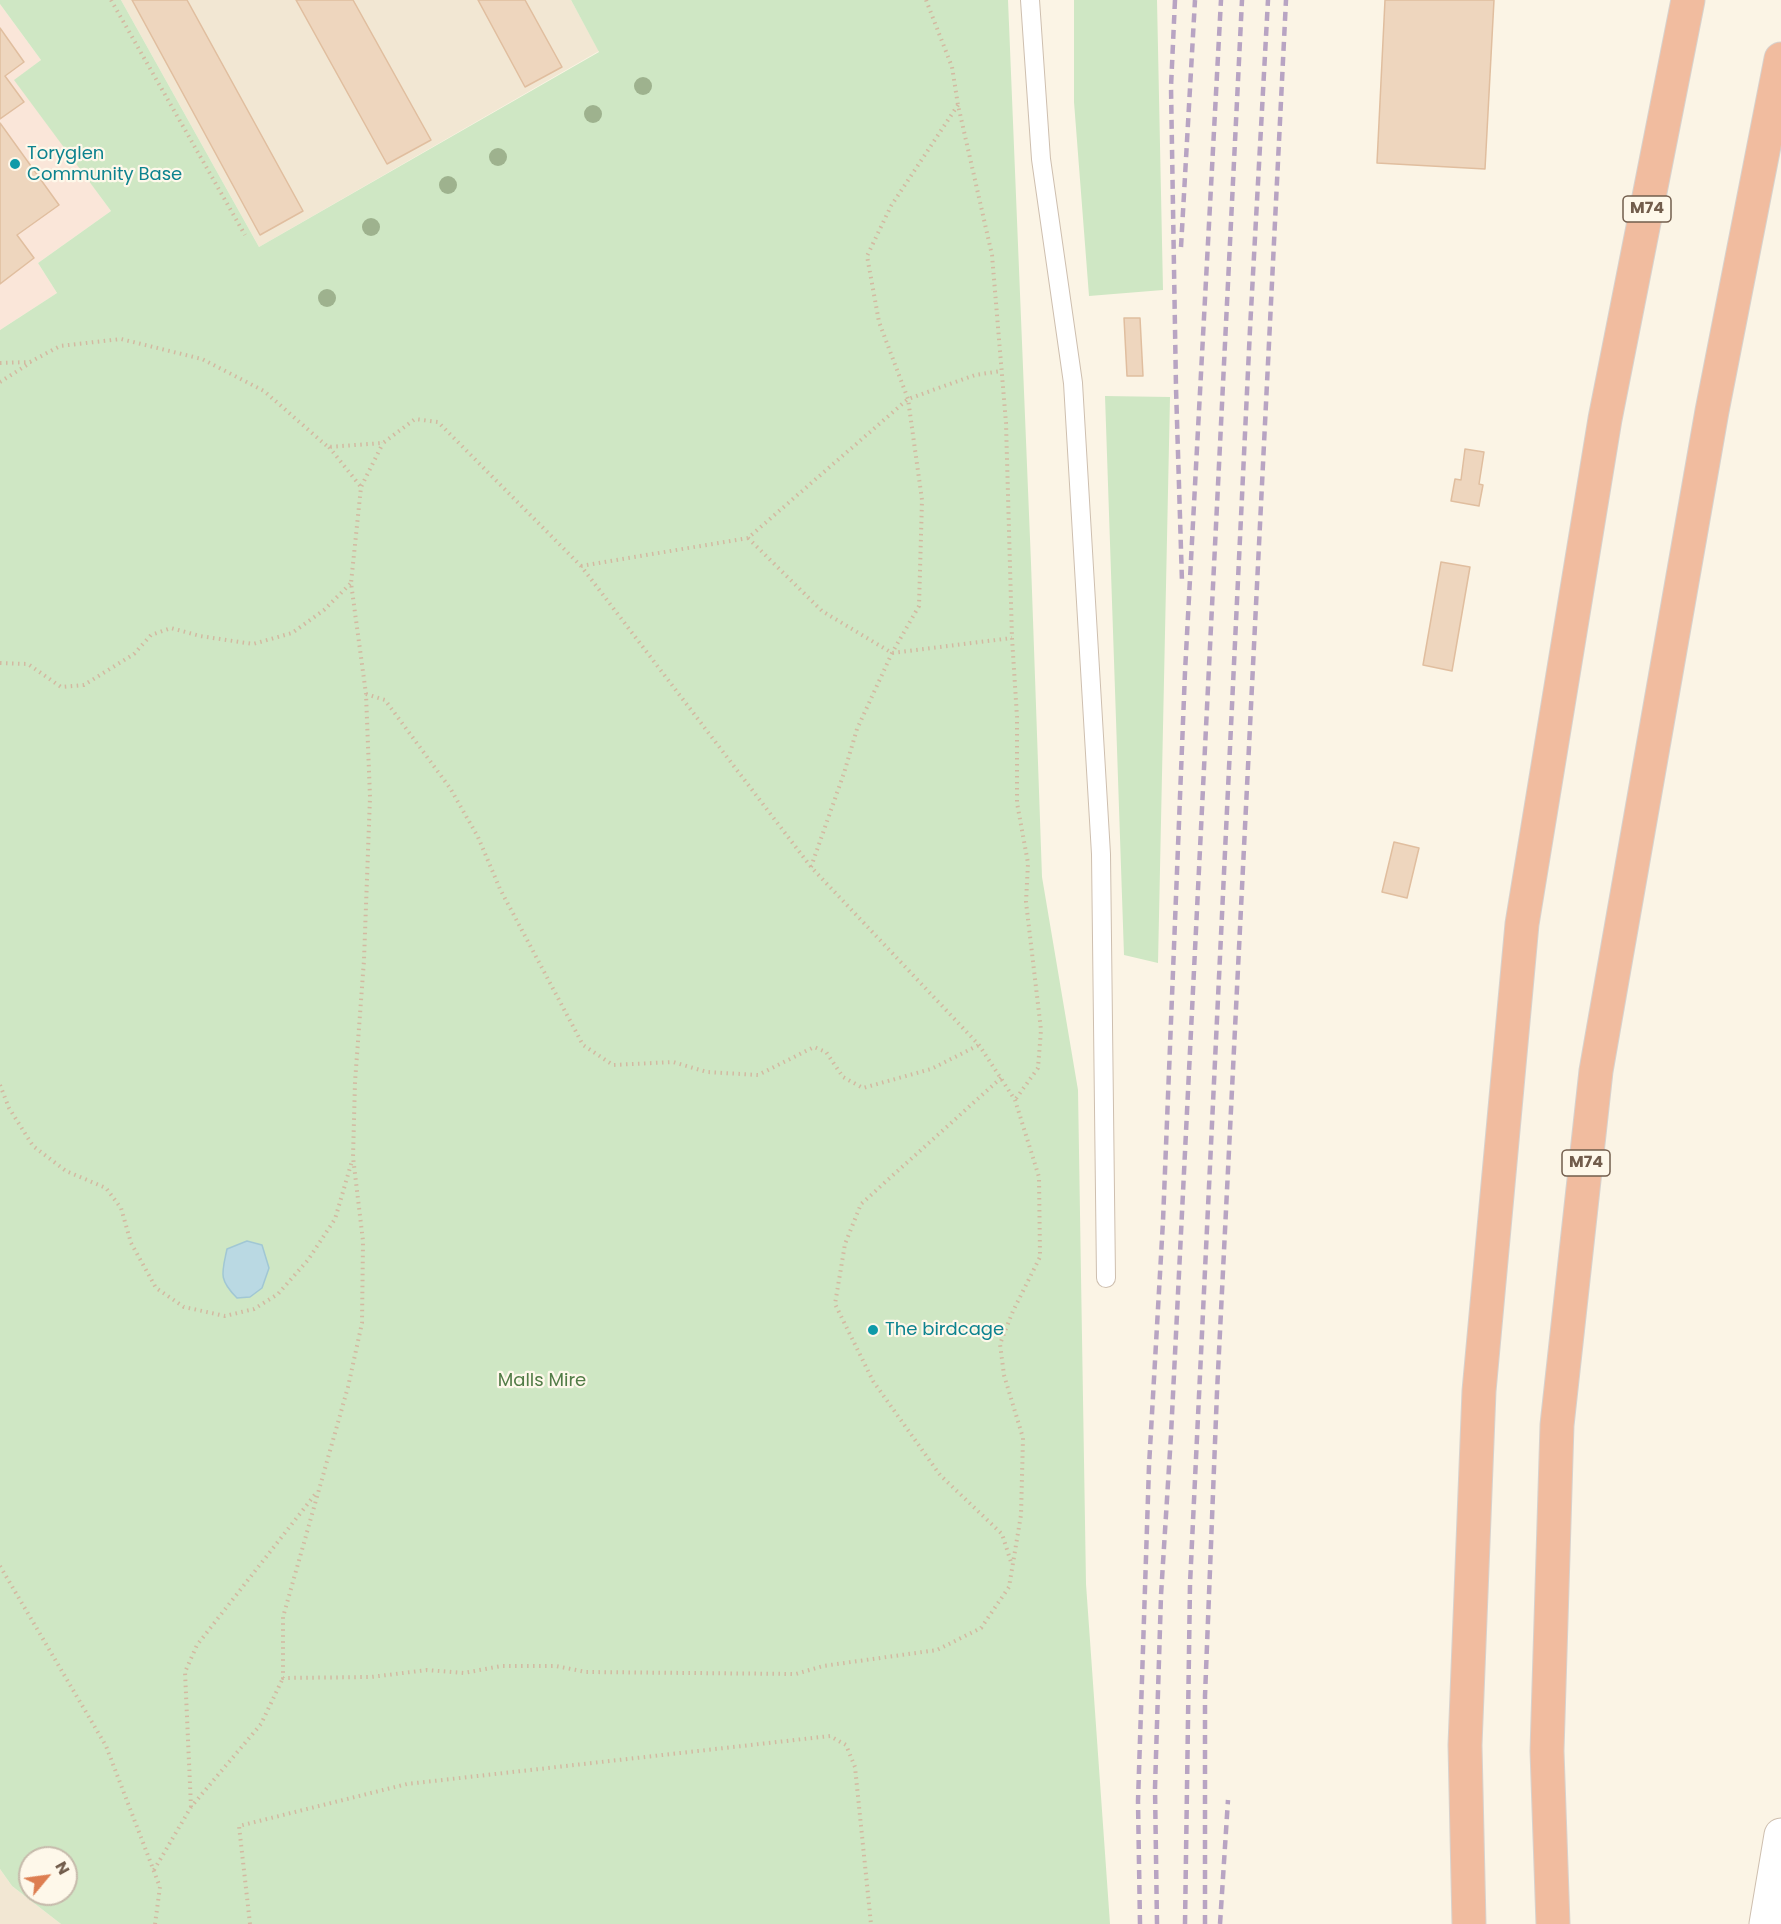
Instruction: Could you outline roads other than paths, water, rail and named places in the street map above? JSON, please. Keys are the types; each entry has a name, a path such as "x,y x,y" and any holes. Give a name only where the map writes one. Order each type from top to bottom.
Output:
{"highway":[{"name":"M74","path":"1469,1924 1465,1745 1479,1391 1522,924 1605,418 1688,0"},
{"name":"M74","path":"1553,1924 1547,1751 1557,1425 1596,1071 1712,411 1781,59"}],"street":[{"path":"1766,1924 1781,1835"}],"lane":[{"path":"1030,0 1041,159 1073,383 1101,854 1106,1278"}],"water":[{"path":"247,1241 262,1245 269,1268 262,1288 250,1297 237,1298 224,1280 224,1264 227,1249"}],"railway":[{"path":"1175,0 1171,87 1182,582"},
{"path":"1181,247 1195,0"},
{"path":"1140,1924 1138,1801 1149,1466 1163,1221 1185,672 1221,0"},
{"path":"1157,1924 1155,1788 1161,1595 1171,1435 1242,0"},
{"path":"1185,1924 1190,1584 1268,0"},
{"path":"1205,1924 1205,1696 1217,1392 1286,0"},
{"path":"1220,1924 1228,1800"}],"place":[{"name":"Toryglen Community Base","path":"15,164"},
{"name":"The birdcage","path":"873,1330"}],"park label":[{"name":"Malls Mire","path":"542,1381"}]}
